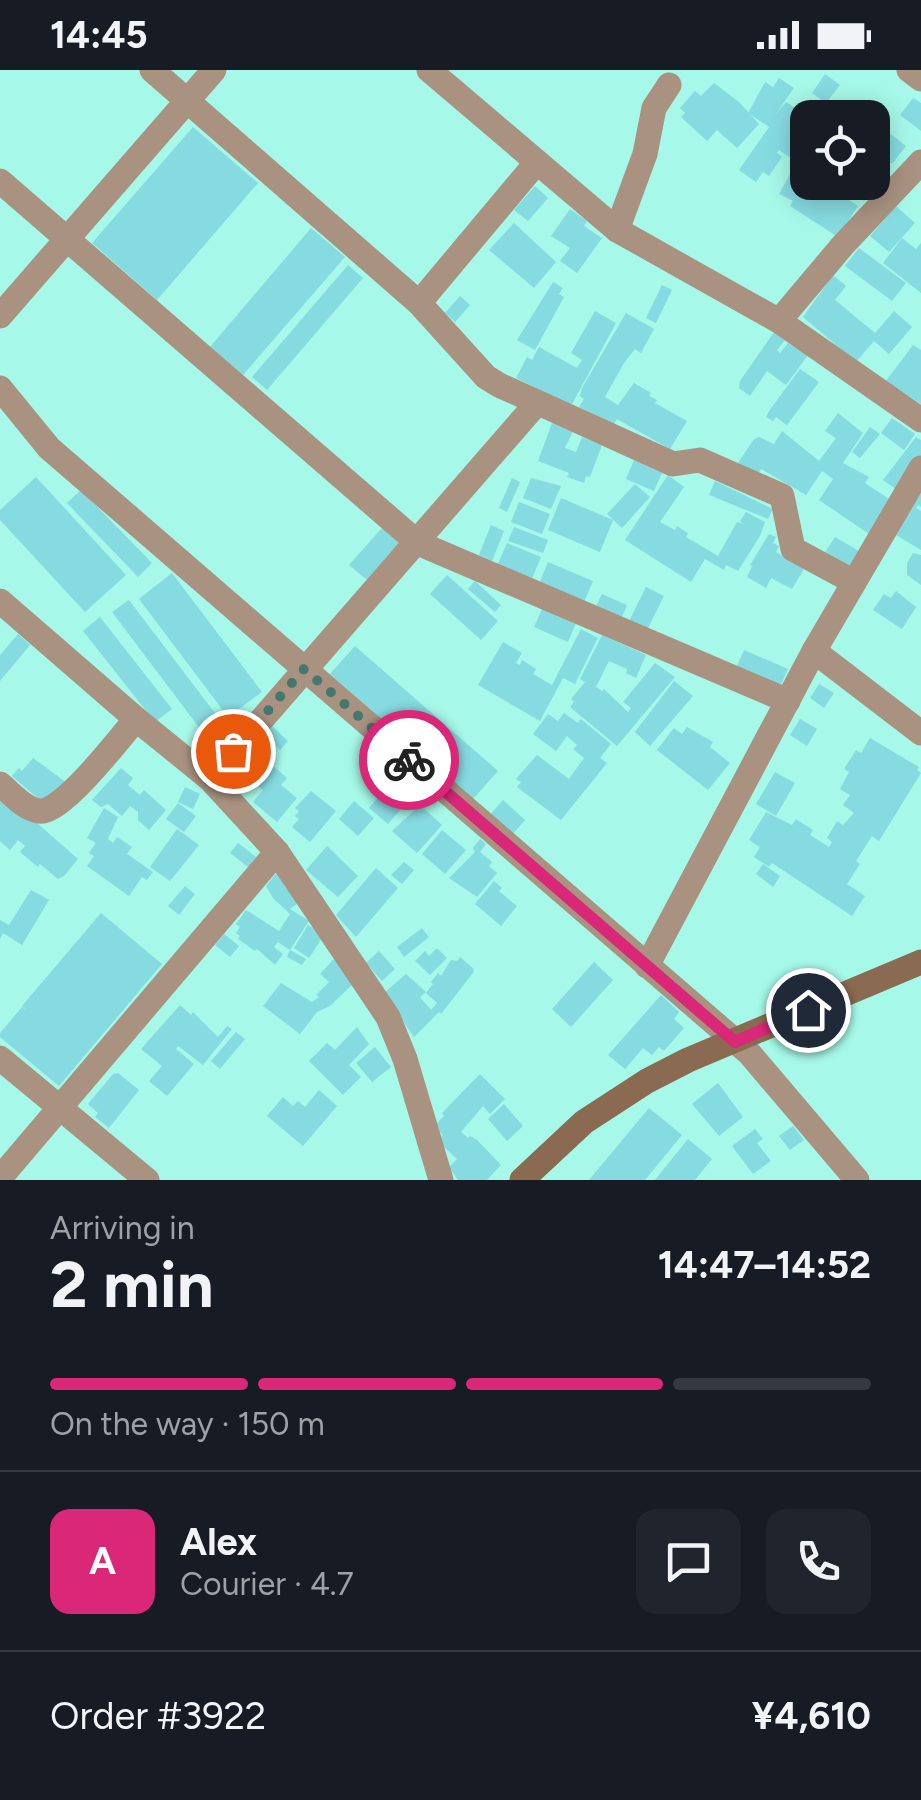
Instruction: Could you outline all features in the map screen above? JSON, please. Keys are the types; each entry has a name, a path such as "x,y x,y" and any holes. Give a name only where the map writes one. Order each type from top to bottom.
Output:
{"main road":[{"path":"522,1180 560,1142 612,1100 688,1060 920,966"}],"street":[{"path":"152,70 420,302 486,376 673,464 700,460 782,496 793,549 854,582"},
{"path":"0,316 214,70"},
{"path":"428,70 617,230 779,320 921,420"},
{"path":"909,70 921,79"},
{"path":"617,230 646,154 654,108 669,86"},
{"path":"420,302 536,162"},
{"path":"779,320 843,244 921,162"},
{"path":"0,181 418,543 788,700"},
{"path":"0,388 50,448 749,1053 858,1180"},
{"path":"210,779 537,403"},
{"path":"647,966 814,651 921,468"},
{"path":"0,602 210,779 277,852 388,1017 406,1059 441,1180"},
{"path":"814,651 921,733"},
{"path":"0,784 36,812 47,811 69,794 136,719"},
{"path":"0,1178 277,852"},
{"path":"0,1058 147,1180"}],"building":[{"path":"825,74 840,85 828,100 812,93"},
{"path":"779,78 794,88 775,115 786,102 790,104 790,158 779,150 777,153 782,157 769,176 763,172 756,182 739,170 769,127 748,113 765,82 773,87"},
{"path":"714,83 759,124 737,148 717,130 707,141 681,117 685,113 680,108 695,91 701,96"},
{"path":"913,98 921,103 921,131 900,115"},
{"path":"193,127 258,183 157,300 92,243"},
{"path":"890,133 906,146 890,162"},
{"path":"790,174 790,200 779,194"},
{"path":"535,186 548,198 528,221 514,210"},
{"path":"849,200 858,206 838,237 790,206 793,201"},
{"path":"896,206 915,223 889,252 870,236"},
{"path":"570,209 587,221 584,226 602,238 577,273 560,261 570,248 551,236"},
{"path":"514,223 556,262 534,288 489,250"},
{"path":"311,228 345,257 243,375 210,347"},
{"path":"902,238 916,249 921,243 921,293 883,263"},
{"path":"859,248 906,283 892,301 845,266"},
{"path":"348,265 363,278 267,390 252,377"},
{"path":"833,275 846,286 835,300 875,333 894,311 912,327 889,354 874,341 856,362 803,317"},
{"path":"553,282 563,288 559,294 564,297 535,350 517,340"},
{"path":"662,285 672,290 656,323 646,318"},
{"path":"460,296 470,305 455,322 445,313"},
{"path":"595,311 616,323 571,406 516,378 527,357 532,360 539,347 577,368 582,360 571,353"},
{"path":"626,313 654,329 641,353 635,349 624,363 605,397 618,405 634,383 651,393 655,403 687,421 670,449 617,419 614,424 609,423 579,407 584,399 580,396 582,388"},
{"path":"774,332 785,340 777,350 780,353 788,343 808,355 786,385 767,371 750,396 739,388 740,381"},
{"path":"913,345 921,350 921,404 886,381"},
{"path":"800,369 819,382 787,425 776,417 773,421 766,417 769,411"},
{"path":"838,413 863,433 843,463 869,477 865,483 892,501 869,534 819,500 833,479 822,471 806,495 761,469 757,476 738,463 754,439 759,437 774,444 782,431 819,461 836,438 825,431"},
{"path":"892,418 915,434 904,450 881,433"},
{"path":"552,423 573,431 565,448 576,452 582,437 602,445 584,483 538,461"},
{"path":"870,427 880,434 860,458 852,452"},
{"path":"916,437 921,440 921,464 900,492 883,480"},
{"path":"634,460 662,473 654,491 626,479"},
{"path":"668,475 684,487 660,522 675,530 677,526 688,533 686,537 718,556 737,522 744,524 740,521 746,512 765,522 738,571 726,565 724,570 705,559 691,582 625,540"},
{"path":"36,477 126,575 85,612 0,520 0,510"},
{"path":"512,478 520,482 507,512 499,508"},
{"path":"531,478 561,486 551,509 523,498"},
{"path":"715,481 773,509 768,519 709,495"},
{"path":"635,484 650,497 622,528 607,514"},
{"path":"81,490 152,563 138,577 67,503"},
{"path":"921,492 921,507 916,508 921,511 921,550 896,535"},
{"path":"561,498 613,520 600,552 548,530"},
{"path":"519,502 550,514 542,534 511,522"},
{"path":"491,525 504,531 492,561 479,555"},
{"path":"514,527 548,540 543,553 508,541"},
{"path":"382,528 399,543 367,580 349,565"},
{"path":"769,534 776,537 776,552 804,569 792,589 771,578 766,588 747,577"},
{"path":"835,537 864,554 853,572 824,554"},
{"path":"507,543 541,557 531,581 497,566"},
{"path":"913,553 921,555 921,585 907,575 907,563"},
{"path":"548,562 593,581 584,602 539,584"},
{"path":"172,573 262,692 228,717 139,599"},
{"path":"447,575 498,621 481,640 430,594"},
{"path":"475,581 501,605 495,612 468,589"},
{"path":"646,587 664,596 647,630 629,621"},
{"path":"896,591 916,607 902,629 873,610 884,594 891,598"},
{"path":"602,594 627,605 622,617 596,606"},
{"path":"129,600 230,733 213,746 112,612"},
{"path":"542,609 576,623 568,642 534,627"},
{"path":"100,617 172,709 155,722 83,631"},
{"path":"581,629 598,638 575,684 563,678 540,721 478,685 503,642 522,653 516,663 520,665 522,660 536,669 533,674 552,685"},
{"path":"18,634 30,645 0,681 0,655"},
{"path":"602,635 646,655 636,678 609,661 596,687 604,689 628,712 631,708 623,702 655,663 675,677 617,746 570,707 574,702 571,699 585,682 580,679"},
{"path":"355,646 498,771 473,799 330,674"},
{"path":"744,650 788,669 780,687 736,668"},
{"path":"674,681 693,696 650,746 635,732"},
{"path":"819,684 834,693 824,708 810,698"},
{"path":"564,713 578,723 581,719 611,744 600,758 607,763 561,820 517,787 521,782 516,779 537,755 569,779 584,758 573,749 577,745 567,736 556,751 533,734 548,714 558,721"},
{"path":"800,719 817,729 807,746 790,735"},
{"path":"271,725 288,741 280,750 262,734"},
{"path":"687,727 713,742 710,747 730,763 708,790 657,750 674,728 682,734"},
{"path":"870,738 919,767 921,773 879,841 872,836 856,861 860,864 847,884 865,896 852,916 772,863 769,867 754,857 760,847 749,840 766,812 792,825 796,819 813,830 810,835 829,847 832,842 827,838 837,821 843,825 854,813 843,805 850,795 840,789 849,772 844,769 856,750 861,753"},
{"path":"261,755 287,778 281,785 297,798 277,822 253,802 263,790 244,774"},
{"path":"33,758 67,783 48,807 12,776"},
{"path":"121,768 133,778 128,785 140,795 144,790 166,810 149,830 130,806 122,816 108,804 101,807 92,800"},
{"path":"775,772 795,783 776,816 756,804"},
{"path":"185,787 200,794 193,809 178,802"},
{"path":"387,787 396,795 400,789 408,801 388,824 369,808"},
{"path":"311,791 336,811 310,842 292,827 299,819 295,808"},
{"path":"0,799 13,802 78,859 64,876 58,879 40,864 38,867 20,852 25,846 18,840 10,850 0,841"},
{"path":"503,800 525,820 511,836 489,816"},
{"path":"354,801 374,818 358,836 339,819"},
{"path":"178,803 196,816 184,832 166,819"},
{"path":"420,805 442,825 417,853 392,831"},
{"path":"104,808 118,817 108,839 113,843 117,837 132,847 127,854 153,872 147,880 142,877 129,896 87,866 96,843 87,838"},
{"path":"177,829 199,845 170,881 150,867"},
{"path":"442,830 466,850 445,874 422,854"},
{"path":"480,839 486,844 480,852 492,862 489,866 497,873 477,897 449,878 475,852 473,848"},
{"path":"238,843 256,857 248,867 230,853"},
{"path":"327,846 358,876 338,897 306,870"},
{"path":"404,862 414,870 402,884 391,875"},
{"path":"763,864 780,876 773,887 756,874"},
{"path":"376,868 398,888 356,937 336,915"},
{"path":"279,870 290,880 284,886 301,901 290,909 309,921 290,950 278,942 274,947 283,954 275,965 238,939 240,927 236,924 246,910 279,931 290,914 266,886"},
{"path":"494,881 502,888 499,891 517,906 501,926 475,904"},
{"path":"185,886 195,894 179,915 168,906"},
{"path":"31,890 49,900 22,945 3,933 0,939 0,920 9,925"},
{"path":"101,913 162,964 59,1086 0,1033 22,1007 26,1010 22,1006"},
{"path":"308,925 324,935 309,958 294,948"},
{"path":"422,928 429,937 404,957 397,947"},
{"path":"224,934 239,946 230,957 215,945"},
{"path":"437,948 447,958 430,975 415,961 425,951 429,956"},
{"path":"290,950 306,959 302,965 287,957"},
{"path":"379,951 395,969 382,981 366,963"},
{"path":"460,957 474,969 473,973 441,1014 414,1037 384,993 406,974 426,992 420,997 431,1010 437,1003 426,993 431,982 438,973 441,976 451,960"},
{"path":"334,959 356,981 330,1006 317,1012 300,1034 263,1006 281,983 312,1002 329,982 320,974"},
{"path":"594,962 613,980 571,1027 552,1009"},
{"path":"661,995 679,1012 674,1019 684,1028 664,1051 659,1047 652,1055 643,1048 625,1069 608,1055"},
{"path":"180,1005 191,1015 193,1012 218,1037 227,1026 232,1029 203,1065 178,1046 176,1049 194,1064 167,1096 149,1081 162,1066 141,1049"},
{"path":"357,1027 369,1044 349,1065 361,1077 343,1095 309,1061 327,1043 335,1050"},
{"path":"236,1032 245,1039 220,1069 211,1061"},
{"path":"375,1047 391,1067 372,1082 356,1063"},
{"path":"118,1073 139,1090 109,1128 95,1117 98,1113 88,1104"},
{"path":"480,1074 505,1099 490,1114 483,1106 461,1132 477,1140 501,1165 487,1180 458,1180 449,1167 457,1159 437,1140 443,1135 434,1126"},
{"path":"718,1083 743,1117 719,1136 692,1104"},
{"path":"319,1090 337,1106 303,1146 267,1116 283,1097 293,1106 298,1101 305,1107"},
{"path":"504,1104 523,1126 507,1141 488,1119"},
{"path":"649,1108 682,1135 645,1180 589,1180"},
{"path":"793,1126 804,1140 790,1150 779,1136"},
{"path":"755,1129 763,1139 757,1143 771,1161 753,1174 732,1146"},
{"path":"688,1139 712,1159 695,1180 655,1180"}],"way so far":[{"path":"233,751 304,669 409,760"}],"route":[{"path":"409,760 735,1042 808,1010"}]}
